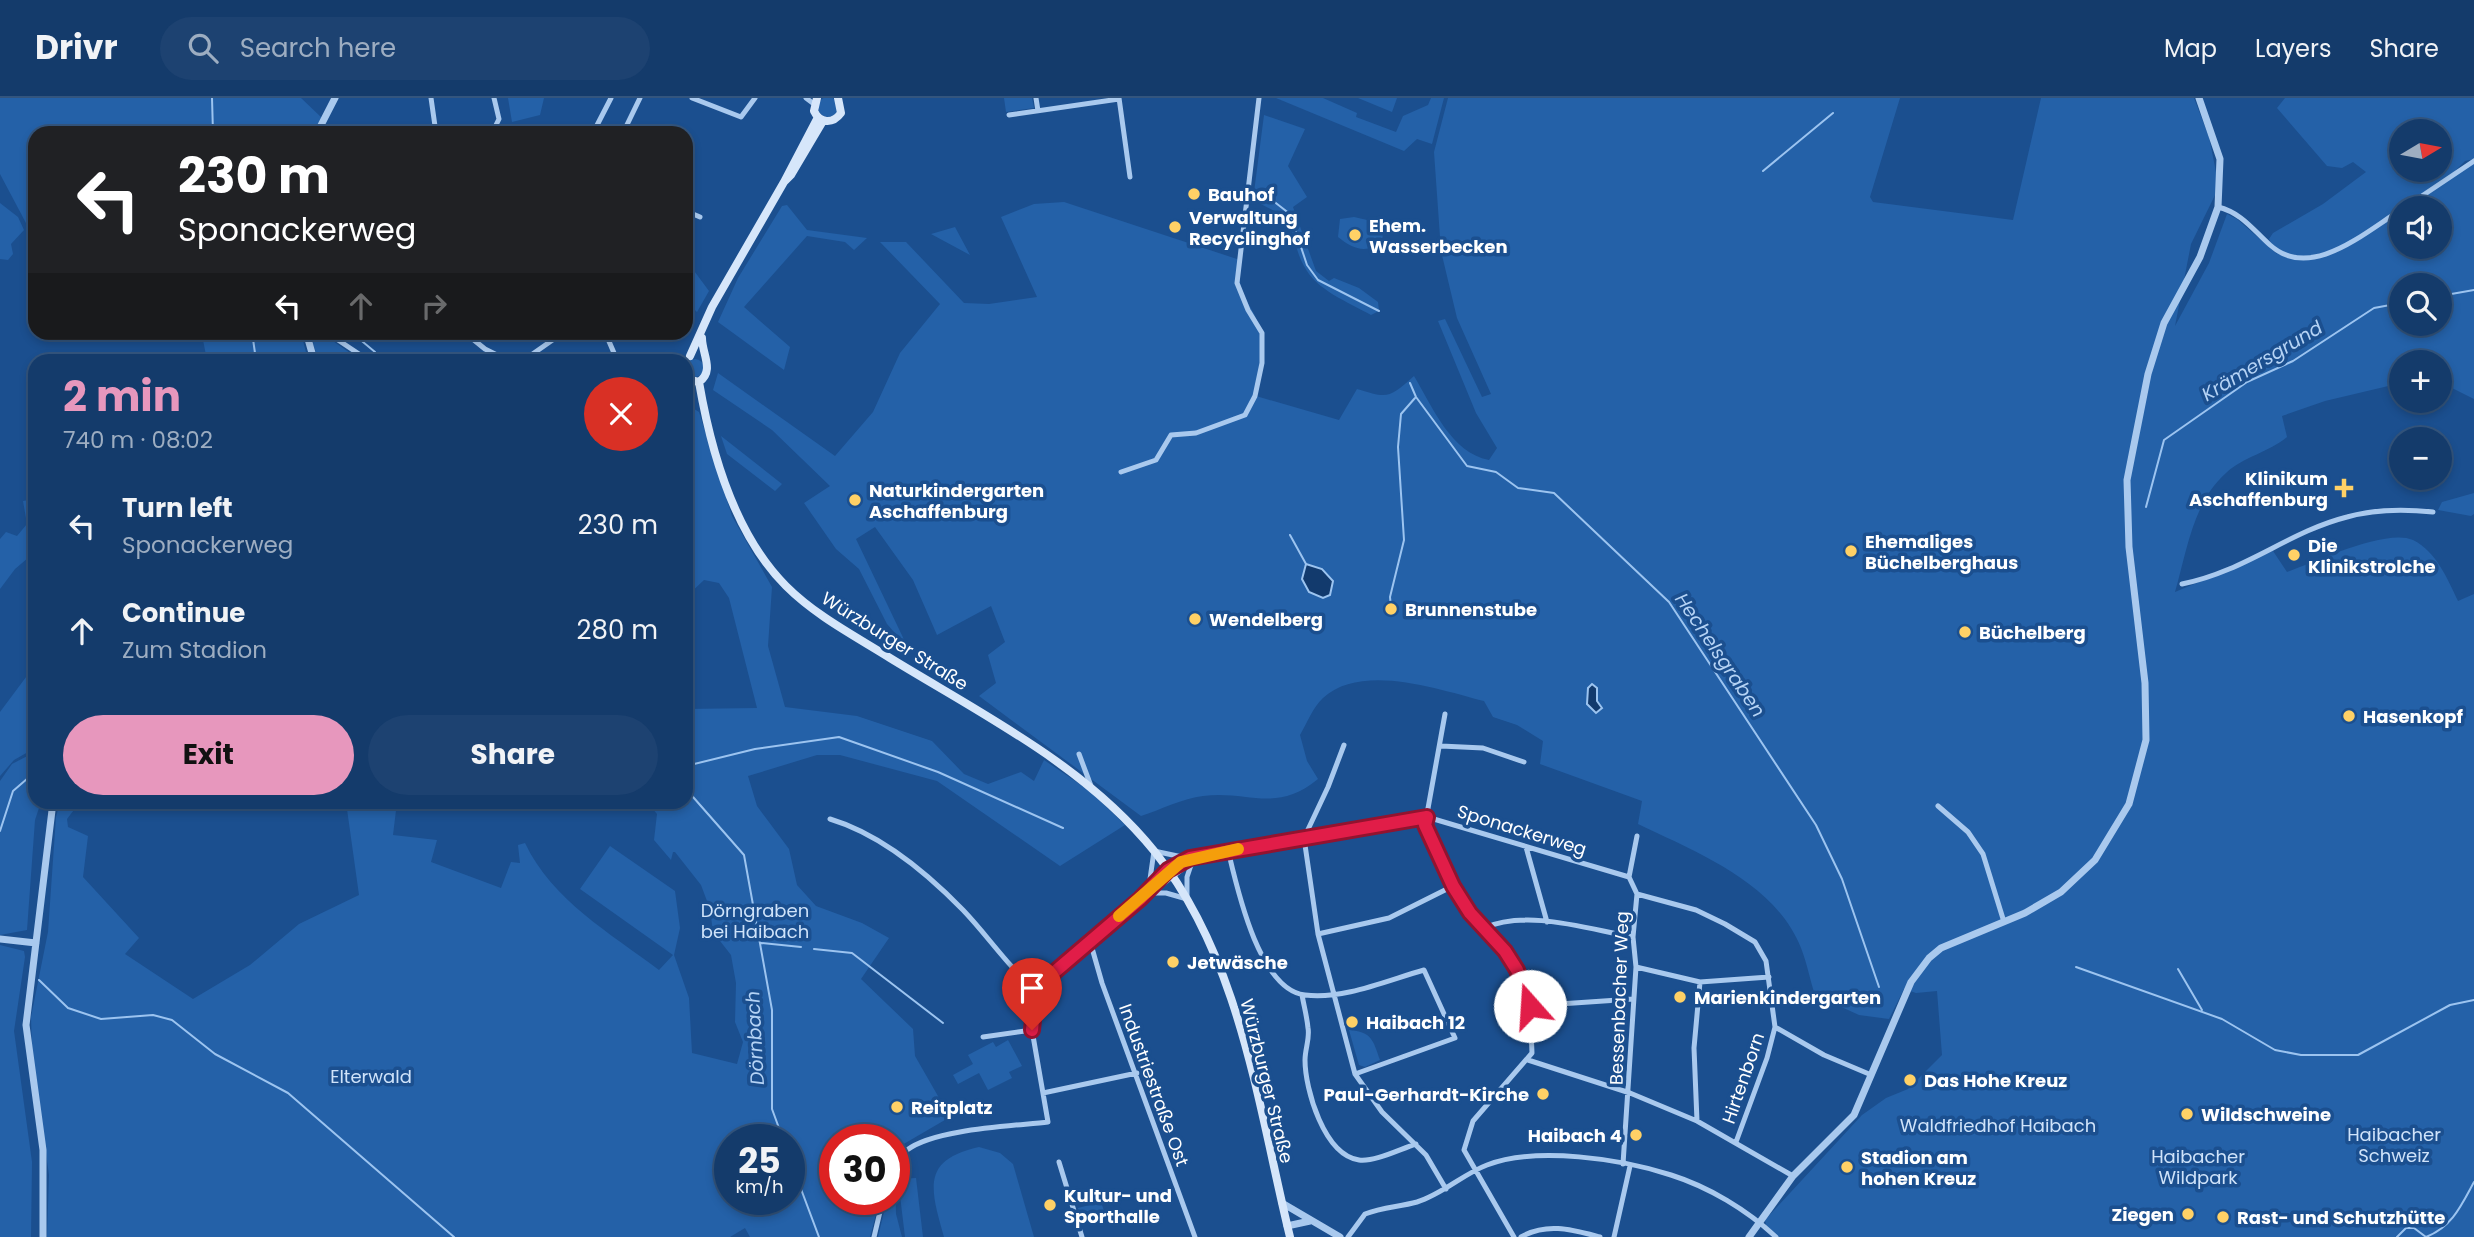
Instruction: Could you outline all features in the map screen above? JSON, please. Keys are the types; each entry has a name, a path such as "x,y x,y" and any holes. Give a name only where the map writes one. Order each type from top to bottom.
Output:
{"main road":[{"path":"820,119 838,116 842,108 838,98"},
{"path":"689,354 701,335 712,307 784,181 791,175 820,119 815,101"},
{"path":"693,381 708,371 701,335"},
{"path":"693,358 705,359"},
{"name":"Würzburger Straße","path":"693,381 701,395 714,448 742,522 785,585 821,615 1039,749 1091,786 1154,850 1171,874 1187,899 1220,966 1241,1036 1290,1237"}],"street":[{"path":"321,126 335,98"},
{"path":"431,98 435,126"},
{"path":"494,98 499,119 496,126"},
{"path":"597,126 611,98"},
{"path":"626,126 640,98"},
{"path":"692,98 741,117 755,98"},
{"path":"806,98 815,101"},
{"path":"1036,98 1038,111"},
{"path":"1009,115 1119,98 1130,177"},
{"path":"1121,472 1156,460 1171,435 1196,433 1245,415 1255,396 1262,363 1262,333 1248,310 1237,283 1259,98"},
{"path":"1749,1237 1793,1176 1854,1115 1911,982 1929,958 1941,948 2038,906 2082,875 2108,843 2129,804 2146,740 2145,684 2134,593 2127,480 2142,400 2164,323 2200,257 2218,207 2222,181 2220,159 2199,98"},
{"path":"2420,196 2467,163 2474,161"},
{"path":"2218,207 2241,216 2277,250 2308,258 2326,255 2389,217"},
{"path":"693,214 700,217"},
{"path":"338,340 360,354"},
{"path":"474,340 495,354"},
{"path":"533,354 553,340"},
{"path":"2182,584 2216,577 2347,516 2408,509 2433,512"},
{"path":"1445,714 1425,825 1453,886 1470,913 1517,970 1530,1006 1532,1054 1473,1121 1464,1150 1514,1237"},
{"path":"1344,744 1328,787 1304,838 1318,934 1355,1074 1382,1112 1416,1144 1446,1189"},
{"path":"1441,746 1483,748 1524,762"},
{"path":"1079,754 1091,786"},
{"path":"1938,806 1968,832 1983,854 2004,922"},
{"path":"43,1237 43,1150 26,1025 52,809"},
{"name":"Sponackerweg","path":"1149,891 1200,856 1427,817 1629,877"},
{"path":"830,819 852,826 932,880 1036,990"},
{"path":"1629,877 1637,836"},
{"path":"1526,847 1547,922"},
{"path":"910,1148 975,1130 1048,1122 1032,1030 1036,990 1149,891 1154,850 1168,856 1191,860 1187,877 1187,899 1149,891"},
{"path":"1228,850 1237,885 1269,970 1282,984 1302,995 1334,995 1424,970 1455,1038 1355,1074"},
{"name":"Bessenbacher Weg","path":"1623,1164 1630,1093 1636,967 1633,937 1637,894 1629,877"},
{"path":"1318,934 1389,918 1453,886"},
{"name":"Hirtenborn","path":"1637,894 1696,911 1755,942 1766,961 1775,1027 1767,1058 1736,1142"},
{"path":"1484,928 1497,923 1547,922 1633,937"},
{"path":"0,939 36,943"},
{"name":"Industriestraße Ost","path":"1090,941 1102,983 1195,1237"},
{"path":"1636,967 1700,982 1769,977"},
{"path":"1697,1121 1694,1048 1700,982"},
{"path":"1302,995 1309,1030 1305,1059 1307,1077 1317,1116 1333,1143 1345,1155 1361,1160 1416,1144"},
{"path":"1530,1006 1633,999"},
{"path":"1775,1027 1824,1055 1870,1074"},
{"path":"983,1037 1032,1030"},
{"path":"1528,1060 1630,1093 1697,1121 1793,1176"},
{"path":"1043,1093 1137,1073"},
{"path":"1348,1237 1365,1214 1379,1208 1417,1202 1446,1189 1485,1165 1539,1157 1572,1157 1623,1164 1683,1180 1717,1194 1759,1222 1776,1237"},
{"path":"1059,1162 1082,1237"},
{"path":"1614,1237 1630,1166"},
{"path":"1282,1203 1340,1237"},
{"path":"874,1237 879,1215"},
{"path":"1287,1226 1310,1221"},
{"path":"1524,1236 1546,1228 1568,1228 1600,1237"}],"green space":[{"path":"828,97 835,100 838,107 835,114 828,117 821,114 818,107 821,100"},
{"path":"0,98 301,98 322,118 318,126 28,126 28,227 0,174"},
{"path":"508,98 544,98 540,115 512,122"},
{"path":"1004,98 1032,98 1034,108 1006,112"},
{"path":"1276,98 1323,98 1357,113 1356,117 1396,132 1403,116 1428,105 1431,98 1444,98 1432,144 1417,139 1404,151"},
{"path":"1358,98 1397,98 1392,112"},
{"path":"1448,98 1900,98 1870,197 1873,202 2013,220 2041,98 2194,98 2209,137 2217,177 2216,193 2191,244 2175,326 2209,263 2227,214 2237,219 2277,254 2269,239 2273,233 2323,204 2366,172 2353,162 2342,168 2327,166 2277,108 2285,98 2474,98 2474,159 2465,161 2453,173 2474,163 2474,399 2452,388 2452,350 2389,350 2389,386 2325,401 2282,416 2287,437 2233,467 2206,498 2193,528 2175,592 2273,551 2287,572 2369,542 2401,538 2413,540 2428,551 2458,601 2474,594 2474,1237 1778,1237 1766,1225 1765,1220 1862,1115 1886,1098 1908,1089 1942,1055 1937,991 1916,993 1904,989 1889,1019 1859,1015 1815,995 1801,948 1789,925 1773,905 1753,887 1708,858 1638,824 1642,801 1540,764 1543,741 1517,725 1493,717 1484,701 1424,686 1379,680 1358,682 1339,687 1323,698 1313,710 1300,735 1307,761 1318,779 1303,790 1275,798 1219,795 1195,797 1141,816 979,696 996,683 988,655 1005,642 991,606 937,635 913,580 875,527 856,539 908,648 887,624 859,569 836,549 804,503 830,486 772,430 713,390 718,373 835,456 873,412 900,353 940,304 880,242 906,242 964,303 989,304 1037,297 1001,217 1034,204 1064,202 1240,260 1242,291 1257,320 1263,339 1256,396 1339,420 1357,389 1388,394 1399,389 1414,376 1453,438 1476,456 1489,460 1497,448 1476,413 1438,321 1445,319 1482,397 1491,394 1457,318 1441,251 1434,152"},
{"path":"1264,115 1305,129 1288,166 1307,197 1293,207 1316,271 1329,281 1334,278 1359,288 1378,302 1379,311 1371,315 1333,295 1316,282 1301,261 1288,218 1253,200"},
{"path":"0,203 18,217 24,230 11,244 13,254 8,260 0,259"},
{"path":"787,205 807,230 867,238 854,250 845,242 807,236 744,307 790,347 784,370 718,322 738,278 782,206"},
{"path":"1354,217 1376,222 1383,233 1382,242 1360,249 1338,237 1340,219"},
{"path":"955,227 970,255 931,234"},
{"path":"693,269 709,291 697,312 693,308"},
{"path":"203,340 303,340 306,354 206,354"},
{"path":"314,340 332,340 351,354 317,354"},
{"path":"693,359 699,359 704,364 702,375 693,377"},
{"path":"693,408 699,412 732,516 772,587 768,646 785,707 857,716 932,741 964,774 988,784 1021,772 1034,781 1044,760 1090,791 1125,825 1060,866 937,781 840,755 817,755 748,776 757,806 789,849 797,885 816,906 862,923 889,938 861,979 913,1029 915,1056 950,1117 910,1140 910,1124 819,1124 819,1215 876,1215 870,1237 750,1237 745,1228 730,1237 47,1237 49,1175 32,1050 31,1017 48,932 58,809 75,809 67,819 68,827 88,836 83,877 139,938 125,954 193,999 250,965 299,924 359,895 347,809 396,809 393,835 437,840 431,862 501,888 511,862 520,863 518,845 525,843 550,882 566,898 602,929 659,970 673,955 580,889 610,846 675,891 680,928 674,955 689,998 692,1053 737,1064 743,1042 735,1022 736,983 731,955 713,932 710,909 701,885 675,852 671,860 654,840 657,814 653,809 693,809 693,709 757,708 729,598 719,583 704,580 693,590"},
{"path":"721,436 782,484 775,491 727,454"},
{"path":"2474,493 2474,514 2471,516 2438,510 2442,502"},
{"path":"28,500 28,558 15,569 0,589 0,539 6,532 17,536 27,524 23,501"},
{"path":"28,674 28,752 14,760 0,776 0,712"},
{"path":"28,756 28,809 39,809 35,820 27,930 0,935 0,781 12,764"},
{"path":"0,945 24,951 25,957 14,1031 32,1162 31,1237 0,1237"},
{"path":"1349,1030 1371,1038 1380,1060 1365,1067 1359,1065"},
{"path":"1008,1040 1022,1066 1009,1072 1012,1078 988,1090 979,1073 958,1084 953,1075 973,1064 968,1055 993,1042 996,1047"},
{"path":"979,1147 1000,1153 1013,1164 1034,1237 944,1237 936,1205 934,1179 947,1160"},
{"path":"910,1178 916,1178 923,1237 905,1237 902,1215 910,1215"},
{"path":"1101,1202 1104,1211 1080,1218 1078,1208"},
{"path":"883,1215 896,1215 902,1237 878,1237"}],"shaded area":[{"path":"1306,564 1322,569 1333,581 1330,595 1323,598 1309,592 1302,579"},
{"path":"1592,684 1597,688 1597,701 1602,708 1596,713 1587,704 1588,688"}],"waterway":[{"path":"212,98 213,126"},
{"path":"1763,171 1833,113"},
{"path":"1263,193 1290,214 1307,265 1318,280 1379,311"},
{"name":"Krämersgrund","path":"2452,294 2474,290"},
{"name":"Krämersgrund","path":"2146,507 2164,440 2247,382 2293,361 2374,308 2389,305"},
{"path":"253,340 255,354"},
{"name":"Dörnbach","path":"361,340 375,352"},
{"name":"Hechelsgraben","path":"1410,383 1416,397 1467,466 1496,472 1518,488 1554,493 1669,602 1816,825 1842,879 1879,987"},
{"path":"1391,607 1390,597 1404,540 1398,447 1401,414 1415,398"},
{"path":"1290,535 1306,564"},
{"path":"693,764 755,749 839,737 938,772 1063,828"},
{"path":"0,831 13,791 28,778"},
{"name":"Dörnbach","path":"693,797 744,855 772,1010 772,1109 778,1124"},
{"path":"761,943 801,947"},
{"path":"814,949 852,953 943,1023"},
{"path":"2076,967 2222,1019 2275,1050 2301,1055 2358,1055 2450,1005 2474,1000"},
{"path":"2178,969 2202,1010"},
{"path":"39,980 68,1008 101,1019 153,1015 172,1020 215,1054 288,1093 454,1237"},
{"path":"2397,1237 2406,1228 2414,1228 2426,1237 2443,1228 2455,1215 2474,1182"},
{"name":"Dörnbach","path":"805,1200 819,1237"}],"slow traffic":[{"path":"1119,916 1143,897 1168,870 1181,862 1238,849"}],"place":[{"name":"Bauhof","path":"1194,194"},
{"name":"Verwaltung Recyclinghof","path":"1175,227"},
{"name":"Ehem. Wasserbecken","path":"1355,235"},
{"name":"Klinikum Aschaffenburg","path":"2344,488"},
{"name":"Naturkindergarten Aschaffenburg","path":"855,500"},
{"name":"Ehemaliges Büchelberghaus","path":"1851,551"},
{"name":"Die Klinikstrolche","path":"2294,555"},
{"name":"Brunnenstube","path":"1391,609"},
{"name":"Wendelberg","path":"1195,619"},
{"name":"Büchelberg","path":"1965,632"},
{"name":"Hasenkopf","path":"2349,716"},
{"name":"Jetwäsche","path":"1173,962"},
{"name":"Marienkindergarten","path":"1680,997"},
{"name":"Haibach 12","path":"1352,1022"},
{"name":"Das Hohe Kreuz","path":"1910,1080"},
{"name":"Paul-Gerhardt-Kirche","path":"1543,1094"},
{"name":"Reitplatz","path":"897,1107"},
{"name":"Wildschweine","path":"2187,1114"},
{"name":"Haibach 4","path":"1636,1135"},
{"name":"Stadion am hohen Kreuz","path":"1847,1167"},
{"name":"Kultur- und Sporthalle","path":"1050,1205"},
{"name":"Ziegen","path":"2188,1214"},
{"name":"Rast- und Schutzhütte","path":"2223,1217"}],"route":[{"path":"1032,1030 1036,990 1140,899 1168,870 1181,862 1228,850 1427,817 1425,825 1453,886 1470,913 1505,951 1517,970 1530,1006"}],"park label":[{"name":"Dörngraben bei Haibach","path":"755,920"},
{"name":"Elterwald","path":"371,1076"},
{"name":"Waldfriedhof Haibach","path":"1998,1125"},
{"name":"Haibacher Schweiz","path":"2394,1144"},
{"name":"Haibacher Wildpark","path":"2198,1166"}]}
